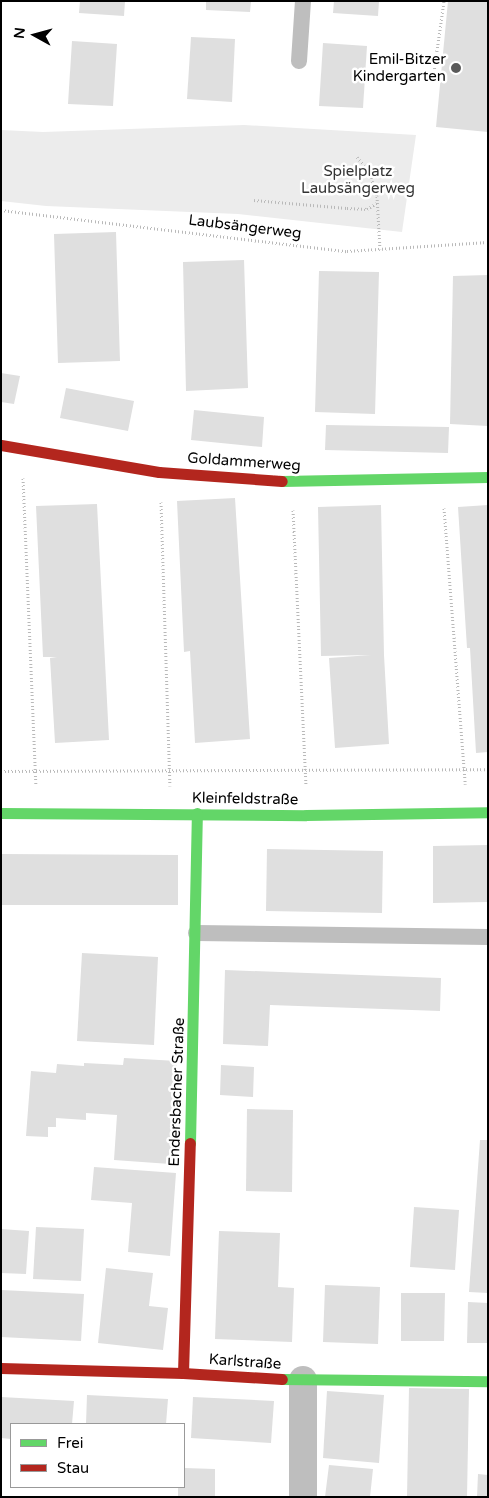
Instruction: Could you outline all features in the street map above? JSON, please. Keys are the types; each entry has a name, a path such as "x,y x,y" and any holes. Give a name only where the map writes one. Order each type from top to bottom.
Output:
{"street":[{"name":"Goldammerweg","path":"1,445 159,472 291,482 488,477"},
{"name":"Kleinfeldstraße","path":"1,813 306,815 488,812"},
{"name":"Endersbacher Straße","path":"183,1373 196,933 197,813"},
{"name":"Karlstraße","path":"1,1368 183,1373 303,1380 488,1381"},
{"path":"303,1380 303,1497"}],"lane":[{"path":"299,61 303,1"},
{"path":"196,933 488,937"}],"path":[{"path":"434,72 444,1"},
{"path":"357,157 369,171 377,196 380,248"},
{"path":"254,200 366,209 378,203"},
{"name":"Laubsängerweg","path":"1,210 347,251 488,242"},
{"path":"22,449 35,772 40,814"},
{"path":"159,472 170,814"},
{"path":"442,478 467,812"},
{"path":"291,482 306,770 306,815"},
{"path":"1,771 488,769"}],"green space":[{"name":"Spielplatz Laubsängerweg","path":"244,125 416,135 402,232 238,214 46,206 1,201 1,130 43,132"}],"building":[{"path":"80,1 125,1 124,16 79,13"},
{"path":"206,1 251,1 250,12 206,10"},
{"path":"334,1 379,1 378,16 333,13"},
{"name":"Emil-Bitzer Kindergarten","path":"448,1 488,1 488,132 436,127"},
{"path":"191,37 235,39 232,102 187,99"},
{"path":"72,41 117,44 113,106 68,104"},
{"path":"323,43 367,46 363,108 319,106"},
{"path":"116,232 120,361 58,363 54,234"},
{"path":"244,260 248,388 186,391 183,262"},
{"path":"319,271 379,272 375,414 315,412"},
{"path":"488,275 488,426 450,424 453,276"},
{"path":"1,373 20,376 14,404 1,402"},
{"path":"66,388 134,401 128,431 60,418"},
{"path":"194,410 264,417 262,447 191,440"},
{"path":"326,425 449,427 448,453 325,450"},
{"path":"235,498 250,739 195,743 190,651 184,652 177,501"},
{"path":"97,504 109,740 55,743 50,658 57,657 43,657 36,506"},
{"path":"381,505 384,655 389,744 335,748 329,658 371,655 321,656 318,507"},
{"path":"488,505 488,752 476,753 470,648 467,648 458,507"},
{"path":"488,845 488,902 433,903 433,846"},
{"path":"267,849 383,851 382,913 266,911"},
{"path":"1,854 178,855 178,905 1,905"},
{"path":"82,953 158,957 154,1045 77,1041"},
{"path":"225,970 441,978 440,1011 270,1005 268,1046 223,1044"},
{"path":"124,1058 177,1061 170,1164 114,1160 117,1115 86,1113 86,1120 56,1118 56,1127 48,1127 48,1137 26,1136 31,1071 56,1073 57,1064 84,1066 84,1063 123,1065"},
{"path":"221,1065 254,1067 253,1097 220,1095"},
{"path":"247,1109 293,1110 292,1192 246,1191"},
{"path":"480,1140 488,1140 488,1293 469,1292"},
{"path":"94,1167 176,1173 170,1256 128,1252 132,1203 91,1200"},
{"path":"414,1207 459,1210 455,1270 410,1267"},
{"path":"36,1227 84,1229 81,1281 33,1279"},
{"path":"1,1229 29,1231 26,1274 1,1273"},
{"path":"219,1231 280,1233 278,1287 294,1288 292,1342 215,1339"},
{"path":"106,1268 153,1273 149,1306 168,1308 163,1350 98,1343"},
{"path":"325,1285 380,1287 378,1344 323,1342"},
{"path":"1,1290 84,1294 81,1341 1,1337"},
{"path":"401,1293 445,1293 444,1341 401,1341"},
{"path":"468,1302 488,1303 488,1343 467,1343"},
{"path":"409,1388 469,1389 467,1497 407,1497"},
{"path":"327,1391 384,1395 379,1463 323,1458"},
{"path":"87,1395 168,1399 166,1423 86,1423"},
{"path":"1,1397 74,1401 72,1423 10,1423 10,1439 1,1438"},
{"path":"193,1397 274,1401 271,1443 191,1438"},
{"path":"329,1465 373,1469 370,1497 325,1497"},
{"path":"185,1468 215,1469 215,1497 178,1497 178,1488 185,1488"},
{"path":"478,1474 488,1475 488,1497 477,1497"}],"traffic: fast":[{"path":"282,481 488,477"},
{"path":"1,813 306,815 488,812"},
{"path":"190,1143 197,813"},
{"path":"282,1379 488,1381"}],"traffic: jam":[{"path":"1,445 159,472 282,481"},
{"path":"183,1373 190,1143"},
{"path":"1,1368 183,1373 282,1379"}],"place":[{"name":"Emil-Bitzer Kindergarten","path":"456,68"}]}
